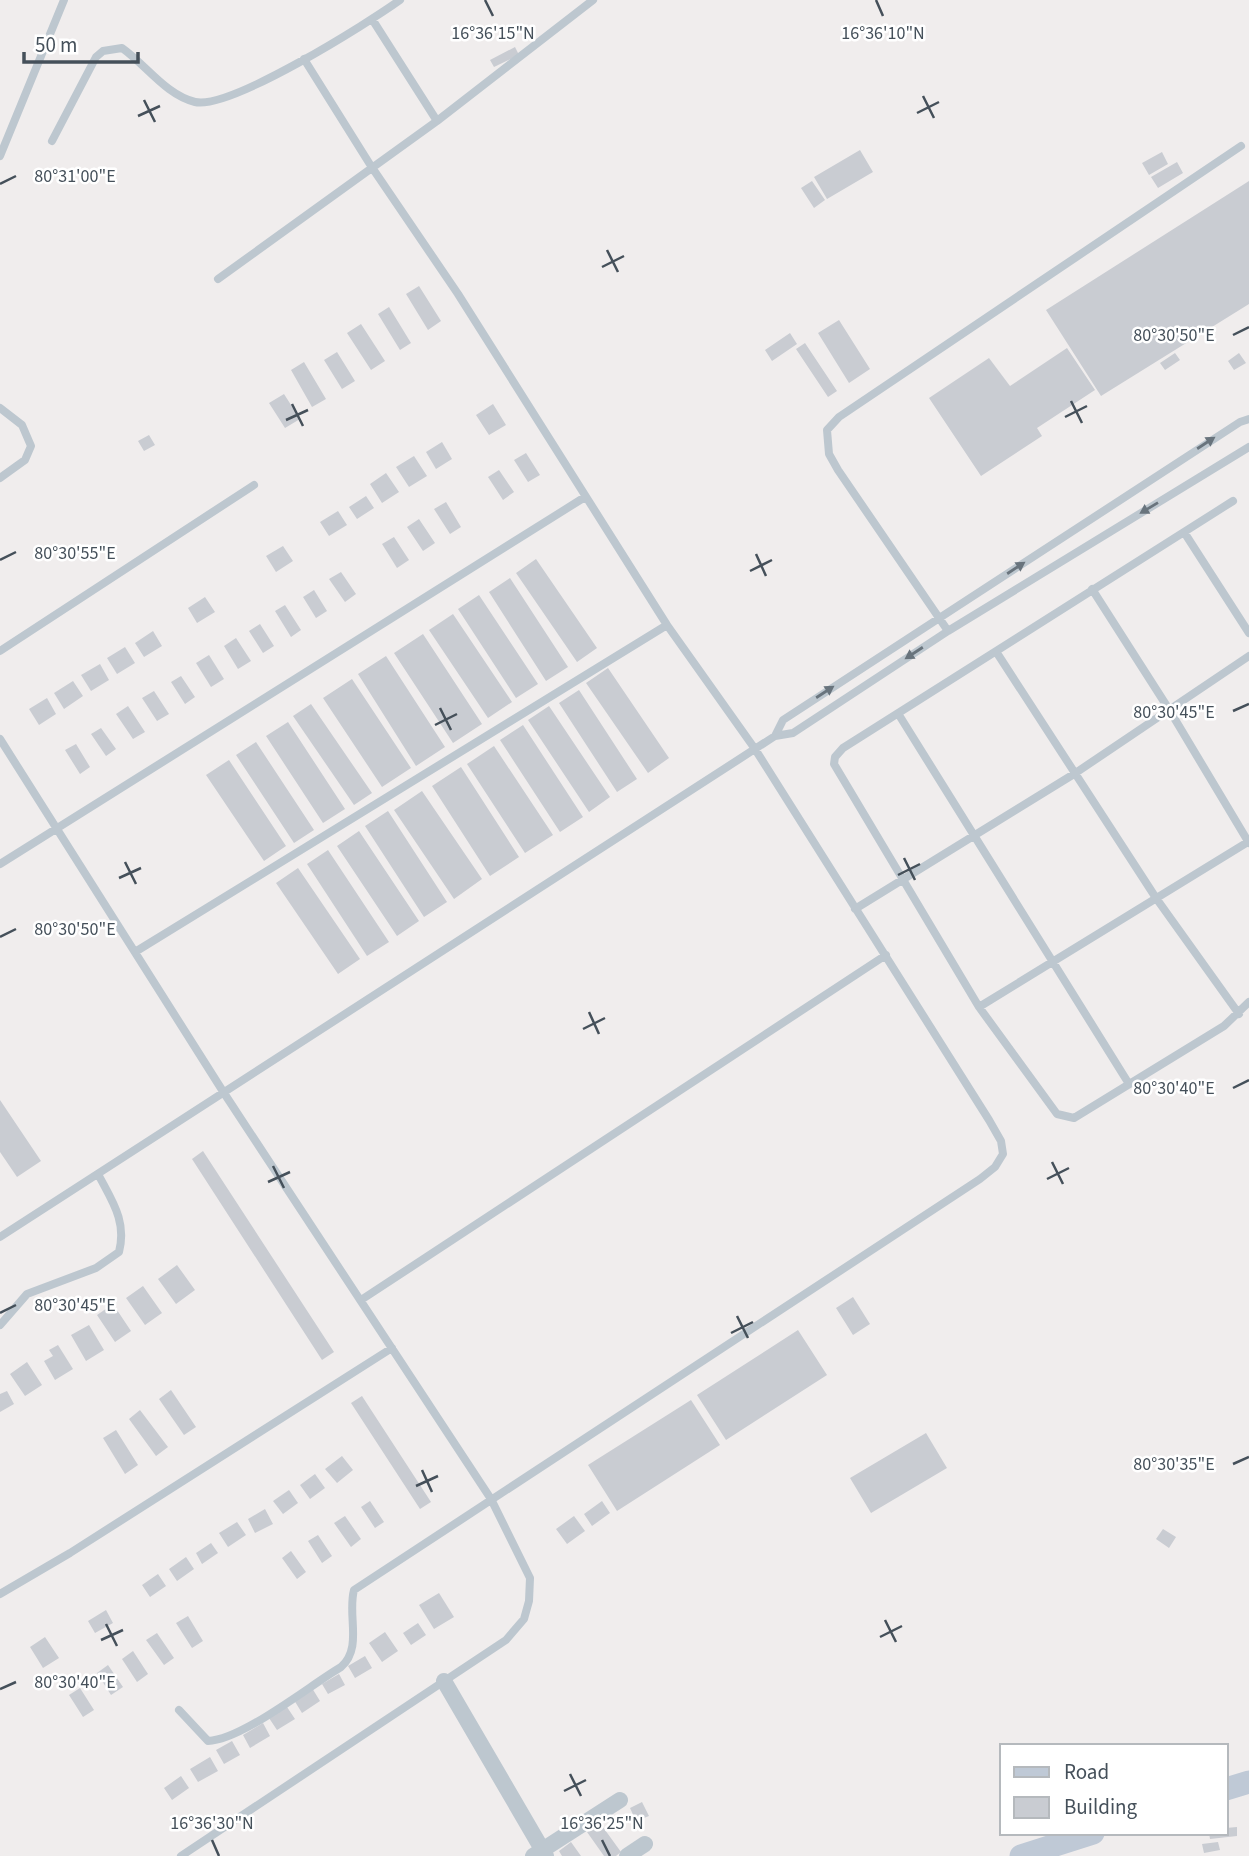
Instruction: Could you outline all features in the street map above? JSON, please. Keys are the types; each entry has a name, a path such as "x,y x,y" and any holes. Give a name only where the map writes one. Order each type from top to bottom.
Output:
{"main road":[{"path":"1228,1789 1249,1782"},
{"path":"1021,1856 1049,1852 1088,1835"}],"street":[{"path":"444,1681 541,1854 620,1800"},
{"path":"627,1856 645,1844"}],"lane":[{"path":"0,156 64,0"},
{"path":"52,141 96,57 103,51 122,48 162,82 188,99 203,103 218,101 304,59 400,0"},
{"path":"218,279 371,166 438,121 593,0"},
{"path":"372,19 438,121"},
{"path":"179,1710 208,1741 221,1740 250,1726 341,1667 350,1658 353,1646 351,1602 354,1590 995,1167 1003,1154 1001,1141 755,749 667,625 458,294 371,166 304,59"},
{"path":"948,631 838,470 826,443 827,430 839,416 1241,146"},
{"path":"0,408 22,425 31,446 26,460 0,478"},
{"path":"775,736 783,720 1240,422 1249,419"},
{"path":"0,1237 775,736 793,733 948,631 1249,447"},
{"path":"0,651 254,485"},
{"path":"0,864 585,497"},
{"path":"1234,501 843,748 835,757 834,764 979,1007 1057,1114 1074,1118 1239,1014 1249,1002"},
{"path":"1184,532 1249,633"},
{"path":"979,1007 1249,842 1092,589"},
{"path":"135,952 667,625"},
{"path":"997,653 1156,898 1239,1014"},
{"path":"855,909 1074,774 1249,656"},
{"path":"899,715 1129,1084"},
{"path":"0,739 224,1093 491,1499 530,1578 529,1601 524,1619 506,1640 181,1856"},
{"path":"362,1300 886,956"},
{"path":"0,1325 27,1294 96,1268 119,1252 124,1233 119,1214 98,1174"},
{"path":"0,1594 70,1553 392,1348"}],"building":[{"path":"515,47 519,55 494,67 490,60"},
{"path":"860,150 873,172 827,199 814,177"},
{"path":"1162,152 1168,164 1149,175 1142,163"},
{"path":"1177,162 1183,173 1158,188 1151,177"},
{"path":"812,181 825,200 814,208 801,188"},
{"path":"1249,181 1249,304 1101,396 1046,310"},
{"path":"419,286 441,321 428,330 406,294"},
{"path":"389,307 411,343 400,350 378,314"},
{"path":"839,320 870,369 849,383 818,333"},
{"path":"361,324 385,361 371,370 347,333"},
{"path":"790,333 797,344 772,361 765,350"},
{"path":"805,343 837,391 828,397 796,349"},
{"path":"1067,348 1095,390 1037,428 1042,436 981,476 929,398 989,358 1010,386"},
{"path":"337,352 355,381 342,389 324,360"},
{"path":"1175,353 1180,360 1165,370 1160,363"},
{"path":"1239,353 1246,363 1234,370 1228,361"},
{"path":"304,362 326,399 312,407 291,370"},
{"path":"284,394 300,419 285,428 269,403"},
{"path":"493,404 506,425 489,435 476,415"},
{"path":"149,435 155,445 144,451 138,441"},
{"path":"442,442 452,459 436,469 426,452"},
{"path":"526,453 540,475 528,482 514,460"},
{"path":"414,456 427,476 409,487 396,467"},
{"path":"499,470 514,492 503,500 488,477"},
{"path":"386,473 399,492 382,503 370,484"},
{"path":"366,496 374,508 357,519 349,507"},
{"path":"446,502 461,527 450,534 434,509"},
{"path":"338,511 347,525 329,536 320,522"},
{"path":"419,519 435,543 423,551 407,527"},
{"path":"394,537 409,560 397,568 382,544"},
{"path":"283,546 293,561 276,572 266,556"},
{"path":"536,559 597,648 577,662 516,573"},
{"path":"341,572 356,594 345,602 329,579"},
{"path":"510,578 568,667 546,681 489,592"},
{"path":"314,590 327,611 316,618 303,597"},
{"path":"479,595 538,684 516,698 458,609"},
{"path":"205,597 215,612 197,623 188,608"},
{"path":"285,605 301,630 291,637 275,611"},
{"path":"453,614 512,702 488,718 429,630"},
{"path":"260,624 274,646 263,653 249,631"},
{"path":"153,631 162,646 144,657 135,643"},
{"path":"423,634 482,724 453,743 394,653"},
{"path":"236,638 251,661 238,669 224,646"},
{"path":"125,647 135,663 117,674 107,658"},
{"path":"209,655 224,679 211,687 196,663"},
{"path":"386,656 445,747 416,766 358,674"},
{"path":"100,664 109,680 91,691 81,675"},
{"path":"608,668 669,758 648,773 586,683"},
{"path":"181,676 195,697 185,704 171,682"},
{"path":"352,679 411,768 382,787 323,698"},
{"path":"73,681 83,696 64,709 54,693"},
{"path":"579,690 637,779 617,792 559,703"},
{"path":"154,691 169,714 157,721 142,698"},
{"path":"47,698 56,714 39,725 29,709"},
{"path":"311,704 372,793 354,805 293,716"},
{"path":"128,706 145,732 133,739 116,714"},
{"path":"549,706 610,797 589,812 528,720"},
{"path":"288,722 345,809 323,823 266,736"},
{"path":"523,725 583,817 560,832 500,740"},
{"path":"101,728 116,749 106,756 91,734"},
{"path":"256,742 314,830 294,843 236,755"},
{"path":"76,744 90,767 80,774 65,750"},
{"path":"494,746 553,835 525,853 467,764"},
{"path":"229,760 286,846 264,861 206,775"},
{"path":"461,767 519,857 490,876 432,786"},
{"path":"422,791 482,879 454,899 394,810"},
{"path":"388,811 447,902 424,917 365,826"},
{"path":"359,831 419,921 397,936 337,846"},
{"path":"328,850 389,942 367,956 307,864"},
{"path":"298,868 360,959 338,974 276,883"},
{"path":"0,1100 41,1161 17,1177 0,1152"},
{"path":"203,1151 334,1352 322,1360 192,1159"},
{"path":"177,1265 195,1290 176,1304 158,1279"},
{"path":"143,1286 162,1313 145,1325 126,1298"},
{"path":"853,1297 870,1324 853,1335 836,1308"},
{"path":"113,1304 131,1331 115,1342 97,1315"},
{"path":"89,1325 104,1350 86,1361 71,1335"},
{"path":"798,1330 827,1375 726,1440 697,1395"},
{"path":"58,1345 73,1369 55,1380 44,1361 53,1356 49,1350"},
{"path":"27,1362 42,1385 25,1396 10,1374"},
{"path":"171,1390 196,1427 184,1435 159,1399"},
{"path":"7,1391 14,1404 0,1412 0,1394"},
{"path":"362,1396 431,1502 420,1509 351,1403"},
{"path":"691,1400 720,1445 617,1511 588,1465"},
{"path":"140,1410 168,1447 156,1456 129,1419"},
{"path":"116,1430 138,1465 125,1474 103,1438"},
{"path":"926,1433 947,1468 871,1513 850,1478"},
{"path":"342,1456 353,1470 337,1483 325,1469"},
{"path":"315,1474 325,1488 310,1499 300,1485"},
{"path":"289,1490 298,1503 283,1514 273,1501"},
{"path":"370,1501 384,1522 375,1528 361,1507"},
{"path":"602,1501 610,1513 592,1526 584,1514"},
{"path":"265,1509 273,1524 255,1533 248,1519"},
{"path":"345,1516 361,1539 351,1547 334,1523"},
{"path":"574,1516 585,1531 567,1544 556,1529"},
{"path":"237,1522 246,1535 228,1547 219,1533"},
{"path":"1163,1529 1176,1537 1169,1548 1156,1539"},
{"path":"318,1535 332,1556 322,1563 308,1541"},
{"path":"211,1543 218,1553 202,1564 196,1553"},
{"path":"291,1551 306,1572 297,1579 282,1558"},
{"path":"186,1557 194,1569 177,1581 169,1569"},
{"path":"158,1574 166,1586 150,1597 142,1585"},
{"path":"439,1593 454,1617 434,1629 419,1605"},
{"path":"106,1610 113,1623 95,1633 88,1621"},
{"path":"188,1616 203,1641 192,1648 176,1623"},
{"path":"418,1623 426,1635 411,1645 403,1633"},
{"path":"385,1632 398,1651 382,1662 369,1643"},
{"path":"157,1633 174,1658 164,1665 146,1640"},
{"path":"45,1637 59,1658 43,1668 30,1647"},
{"path":"133,1651 148,1674 137,1682 122,1659"},
{"path":"365,1656 372,1668 355,1678 348,1666"},
{"path":"108,1665 123,1687 111,1695 97,1673"},
{"path":"339,1674 345,1685 328,1694 322,1684"},
{"path":"80,1688 94,1710 83,1717 69,1695"},
{"path":"312,1688 320,1701 302,1713 294,1700"},
{"path":"287,1707 295,1719 277,1730 269,1718"},
{"path":"263,1723 270,1736 250,1748 243,1735"},
{"path":"232,1741 240,1755 224,1764 216,1750"},
{"path":"210,1757 218,1771 198,1782 190,1769"},
{"path":"181,1776 189,1788 172,1800 164,1788"},
{"path":"642,1802 649,1816 636,1821 630,1808"},
{"path":"600,1823 621,1852 616,1856 604,1856 587,1832"},
{"path":"1237,1827 1237,1836 1210,1839 1209,1835 1228,1835 1228,1828"},
{"path":"571,1842 581,1856 562,1856 559,1851"},
{"path":"1218,1842 1220,1850 1204,1853 1202,1844"}]}
